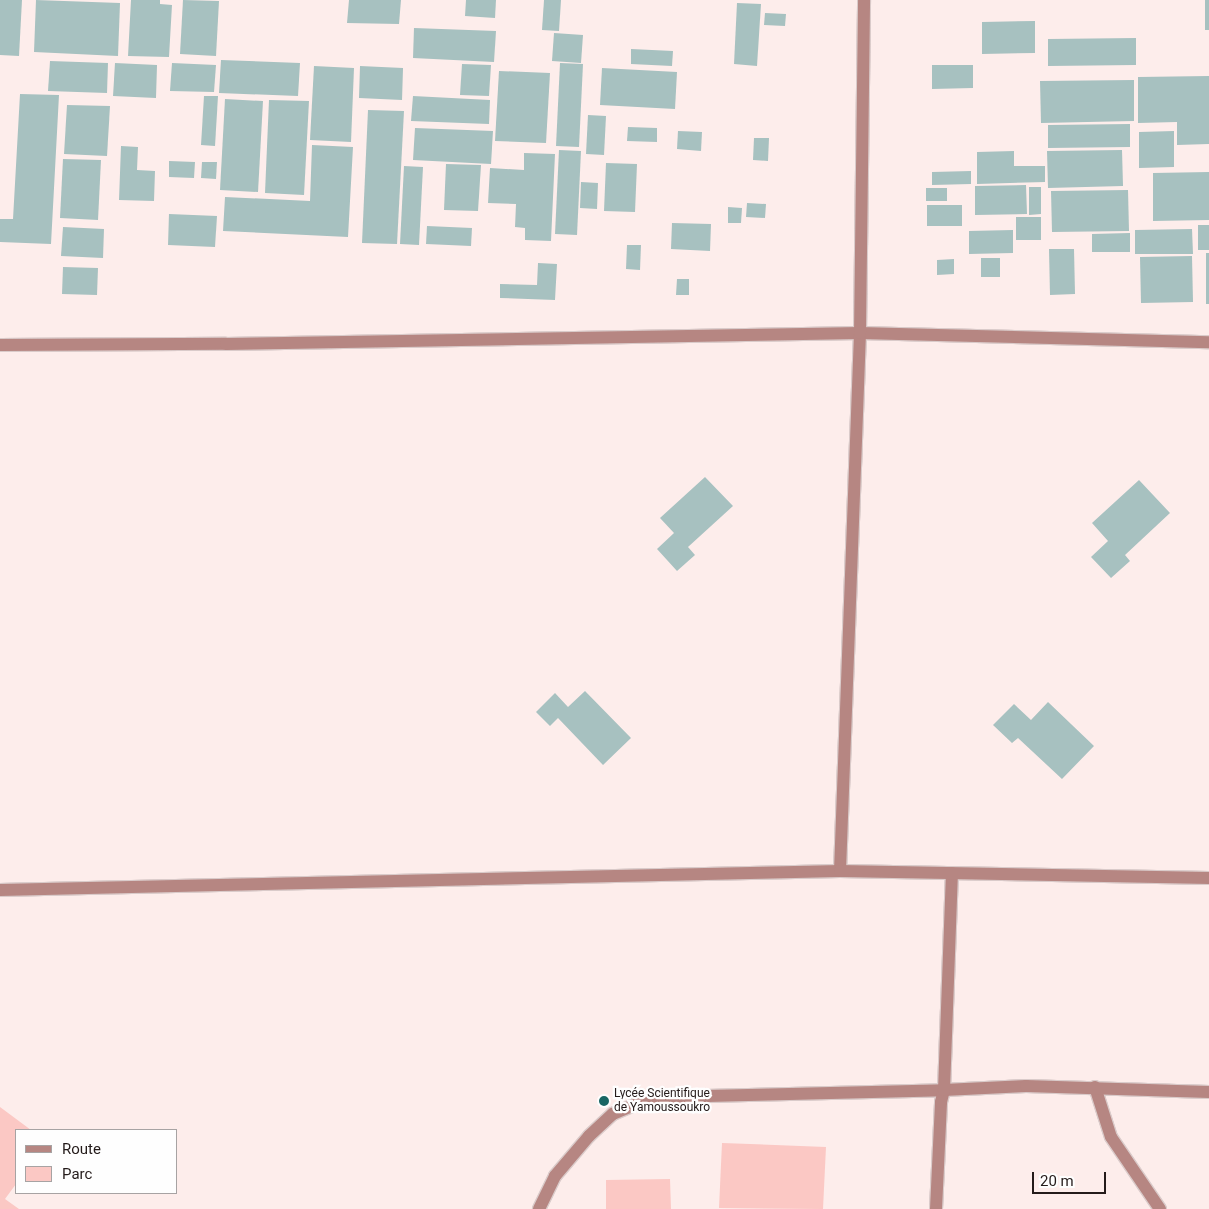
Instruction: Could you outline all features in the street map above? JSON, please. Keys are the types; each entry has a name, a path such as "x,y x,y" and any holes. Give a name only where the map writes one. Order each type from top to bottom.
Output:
{"street":[{"path":"840,871 860,334 864,0"},
{"path":"0,345 246,344 860,334 1209,342"},
{"path":"0,890 840,871 1209,878"},
{"path":"936,1209 940,1102 944,1090 952,873"},
{"path":"539,1209 555,1176 589,1136 613,1114 641,1102 666,1097 1026,1086 1209,1092"},
{"path":"1095,1087 1110,1137 1160,1209"}],"green space":[{"path":"0,1107 30,1129 15,1129 15,1185 5,1199 19,1209 0,1209"},
{"path":"722,1143 826,1147 823,1209 719,1208"},
{"path":"670,1179 671,1209 606,1209 606,1180"}],"building":[{"path":"0,0 22,0 19,56 0,55"},
{"path":"36,0 120,3 118,56 34,52"},
{"path":"131,0 160,0 160,4 172,5 169,57 128,56"},
{"path":"183,0 219,1 216,56 180,54"},
{"path":"349,0 401,0 399,24 347,23"},
{"path":"466,0 496,0 495,18 465,16"},
{"path":"544,0 561,0 559,31 542,30"},
{"path":"1205,0 1209,0 1209,30 1205,30"},
{"path":"737,3 761,4 757,66 734,64"},
{"path":"765,13 786,14 785,26 764,25"},
{"path":"1035,21 1035,53 982,54 982,22"},
{"path":"414,28 496,31 494,62 413,58"},
{"path":"554,33 583,35 581,63 552,61"},
{"path":"1136,38 1136,65 1048,66 1048,39"},
{"path":"631,49 673,51 672,66 631,64"},
{"path":"221,60 300,63 298,96 219,93"},
{"path":"50,61 108,63 107,93 48,91"},
{"path":"115,63 157,65 156,98 113,96"},
{"path":"172,63 216,65 214,92 170,91"},
{"path":"560,63 583,64 579,147 556,146"},
{"path":"462,64 491,65 489,96 460,95"},
{"path":"932,65 973,65 973,88 932,89"},
{"path":"314,66 354,68 351,142 310,140"},
{"path":"360,66 403,68 402,100 359,98"},
{"path":"602,68 677,72 675,109 600,105"},
{"path":"499,71 550,73 546,143 495,141"},
{"path":"1209,76 1209,144 1177,145 1177,122 1138,123 1138,77"},
{"path":"1134,80 1134,121 1041,123 1040,81"},
{"path":"20,94 59,95 51,244 0,242 0,219 13,219"},
{"path":"204,96 218,96 215,146 201,145"},
{"path":"413,96 490,100 489,124 411,121"},
{"path":"225,99 263,101 258,192 220,190"},
{"path":"269,100 309,101 304,195 265,193"},
{"path":"67,105 110,106 107,156 64,154"},
{"path":"368,110 404,111 397,244 362,243"},
{"path":"588,115 606,116 604,155 586,154"},
{"path":"1130,124 1130,147 1048,148 1048,125"},
{"path":"628,127 657,128 657,142 627,141"},
{"path":"415,128 493,131 491,164 413,160"},
{"path":"678,131 702,132 701,151 677,149"},
{"path":"1174,131 1174,167 1139,168 1139,132"},
{"path":"754,138 769,138 768,161 753,160"},
{"path":"312,145 353,147 348,237 223,231 225,197 310,201"},
{"path":"121,146 138,147 137,170 155,171 154,201 119,200"},
{"path":"559,150 581,151 577,235 555,234"},
{"path":"1122,150 1123,186 1048,188 1047,151"},
{"path":"1014,151 1014,166 1045,166 1045,182 977,184 977,152"},
{"path":"524,153 555,154 551,241 525,240 525,228 515,227 516,204 488,203 490,168 524,170"},
{"path":"63,159 101,160 98,220 60,218"},
{"path":"169,161 195,162 194,178 169,177"},
{"path":"202,162 217,162 216,179 201,178"},
{"path":"606,163 637,164 635,212 604,211"},
{"path":"446,164 481,165 478,211 444,210"},
{"path":"404,166 423,167 419,245 400,244"},
{"path":"971,171 971,184 932,185 932,172"},
{"path":"1209,172 1209,220 1153,221 1153,173"},
{"path":"581,182 598,183 597,209 580,208"},
{"path":"1026,185 1027,214 975,215 975,186"},
{"path":"1029,187 1041,187 1041,214 1029,215"},
{"path":"926,188 947,188 947,201 926,201"},
{"path":"1128,190 1129,231 1052,232 1051,191"},
{"path":"747,203 766,204 765,218 746,217"},
{"path":"927,205 962,205 962,226 927,226"},
{"path":"728,207 742,208 741,223 728,223"},
{"path":"169,214 217,216 215,247 168,245"},
{"path":"1016,217 1041,217 1041,240 1016,240"},
{"path":"672,223 711,224 710,251 671,249"},
{"path":"1198,225 1209,225 1209,250 1198,250"},
{"path":"427,226 472,228 471,246 426,244"},
{"path":"63,227 104,229 103,258 61,256"},
{"path":"1192,229 1193,254 1135,254 1135,230"},
{"path":"1013,230 1013,253 969,254 969,231"},
{"path":"1130,233 1130,252 1092,252 1092,234"},
{"path":"627,245 641,245 640,270 626,269"},
{"path":"1049,249 1074,249 1075,294 1050,295"},
{"path":"1206,253 1209,253 1209,304 1206,304"},
{"path":"1192,256 1193,302 1141,303 1140,257"},
{"path":"981,258 1000,258 1000,277 981,277"},
{"path":"954,259 954,274 937,275 937,260"},
{"path":"538,263 557,264 555,300 500,298 500,284 537,285"},
{"path":"63,267 98,268 97,295 62,294"},
{"path":"677,279 689,279 689,295 676,295"},
{"path":"705,477 733,506 688,547 695,555 677,571 657,549 674,533 660,518"},
{"path":"1139,480 1170,513 1125,555 1130,561 1111,578 1091,557 1108,541 1092,523"},
{"path":"585,691 631,738 603,765 558,718 550,726 536,712 555,693 568,707"},
{"path":"1048,702 1094,746 1062,779 1018,738 1012,743 993,725 1014,704 1031,720"}],"place":[{"name":"Lycée Scientifique de Yamoussoukro","path":"604,1101"}]}
